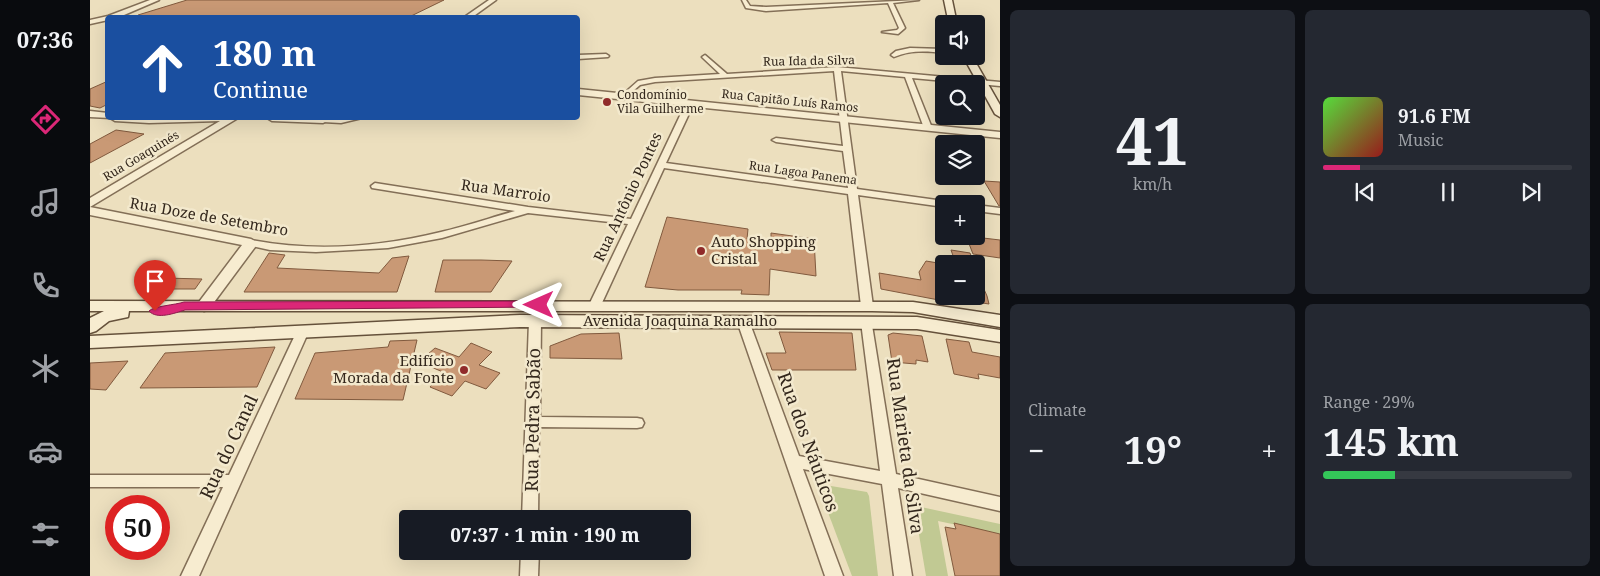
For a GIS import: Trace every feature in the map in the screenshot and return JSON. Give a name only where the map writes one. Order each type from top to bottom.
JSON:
[{"type":"main road","points":[[948,0],[951,15]]},
{"type":"main road","points":[[985,87],[1000,114]]},
{"type":"main road","name":"Avenida Joaquina Ramalho","points":[[90,306],[595,305],[867,314],[1000,336]]},
{"type":"main road","points":[[90,327],[96,321],[110,314],[169,311],[184,306]]},
{"type":"main road","name":"Avenida Joaquina Ramalho","points":[[90,342],[535,320],[743,321],[867,314],[913,307],[1000,321]]},
{"type":"main road","points":[[90,337],[117,336],[124,341]]},
{"type":"street","points":[[116,15],[156,0]]},
{"type":"street","points":[[470,15],[493,0]]},
{"type":"street","points":[[744,0],[748,7],[766,10],[917,0]]},
{"type":"street","points":[[885,32],[898,32],[902,28],[890,2]]},
{"type":"street","points":[[90,15],[105,18]]},
{"type":"street","points":[[90,22],[105,19]]},
{"type":"street","points":[[894,55],[897,52],[935,51]]},
{"type":"street","points":[[580,57],[606,56]]},
{"type":"street","points":[[705,57],[725,75]]},
{"type":"street","name":"Rua Ida da Silva","points":[[624,96],[633,86],[645,81],[725,75],[837,69],[935,78]]},
{"type":"street","name":"Rua Marieta da Silva","points":[[837,69],[867,314],[903,576]]},
{"type":"street","points":[[908,76],[928,128]]},
{"type":"street","name":"Rua Ida da Silva","points":[[985,82],[1000,84]]},
{"type":"street","name":"Rua Capitão Luís Ramos","points":[[580,92],[1000,135]]},
{"type":"street","name":"Rua Antônio Pontes","points":[[595,305],[690,103]]},
{"type":"street","points":[[90,114],[105,116]]},
{"type":"street","name":"Rua Goaquinés","points":[[90,203],[228,120]]},
{"type":"street","points":[[333,120],[347,120]]},
{"type":"street","points":[[776,140],[848,149]]},
{"type":"street","name":"Rua Lagoa Panema","points":[[660,166],[935,203]]},
{"type":"street","name":"Rua Marroio","points":[[376,186],[528,210],[633,222]]},
{"type":"street","points":[[985,209],[1000,211]]},
{"type":"street","name":"Rua Doze de Setembro","points":[[90,211],[251,243],[305,249],[399,243],[436,237],[528,210]]},
{"type":"street","points":[[204,306],[251,243]]},
{"type":"street","name":"Rua Pedra Sabão","points":[[530,510],[535,320]]},
{"type":"street","name":"Rua dos Náuticos","points":[[743,321],[834,576]]},
{"type":"street","name":"Rua do Canal","points":[[190,576],[302,333]]},
{"type":"street","points":[[532,422],[637,423]]},
{"type":"street","points":[[794,461],[889,479],[1000,504]]},
{"type":"street","points":[[90,481],[234,481]]},
{"type":"street","points":[[529,576],[530,560]]},
{"type":"green space","points":[[819,484],[867,492],[878,576],[852,576],[818,486]]},
{"type":"green space","points":[[921,507],[1000,524],[1000,534],[938,521],[948,576],[926,576],[915,511]]},
{"type":"building","points":[[187,0],[444,0],[413,15],[138,15]]},
{"type":"building","points":[[105,82],[105,106],[100,108],[90,106],[90,89]]},
{"type":"building","points":[[116,130],[144,134],[90,163],[90,144]]},
{"type":"building","points":[[985,181],[1000,182],[999,206],[985,183]]},
{"type":"building","name":"Auto Shopping Cristal","points":[[667,217],[748,229],[747,239],[771,242],[771,233],[814,239],[816,276],[770,269],[769,295],[741,294],[742,290],[678,290],[645,287]]},
{"type":"building","points":[[985,238],[1000,240],[1000,258],[973,254],[970,245],[985,245]]},
{"type":"building","points":[[951,250],[970,253],[971,255],[953,255]]},
{"type":"building","points":[[269,253],[285,255],[277,268],[379,273],[392,258],[409,256],[397,292],[244,292]]},
{"type":"building","points":[[443,260],[512,261],[491,292],[435,292]]},
{"type":"building","points":[[926,261],[935,262],[935,299],[881,289],[879,273],[921,280],[919,272]]},
{"type":"building","points":[[165,278],[202,279],[195,289],[157,289]]},
{"type":"building","points":[[985,291],[987,296],[989,304],[985,303]]},
{"type":"building","points":[[779,332],[852,333],[856,370],[772,370],[766,353],[786,353]]},
{"type":"building","points":[[619,333],[622,359],[550,358],[550,346],[581,334]]},
{"type":"building","points":[[893,333],[922,336],[928,362],[916,360],[916,364],[892,362],[888,335]]},
{"type":"building","points":[[946,339],[969,342],[972,352],[1000,357],[1000,378],[978,374],[979,379],[954,374]]},
{"type":"building","points":[[417,340],[403,400],[295,399],[315,353],[388,347],[390,341]]},
{"type":"building","name":"Edifício Morada da Fonte","points":[[471,343],[492,352],[479,365],[500,373],[486,389],[465,381],[452,396],[430,387],[443,372],[419,362],[435,348],[459,357]]},
{"type":"building","points":[[275,347],[257,387],[140,388],[165,353]]},
{"type":"building","points":[[128,361],[106,390],[90,389],[90,363]]},
{"type":"building","points":[[954,523],[1000,534],[1000,576],[955,576],[945,527],[956,529]]},
{"type":"place","name":"Condomínio Vila Guilherme","points":[[607,102]]},
{"type":"place","name":"Auto Shopping Cristal","points":[[701,251]]},
{"type":"place","name":"Edifício Morada da Fonte","points":[[464,370]]},
{"type":"route","points":[[155,311],[169,311],[184,306],[539,305]]}]
